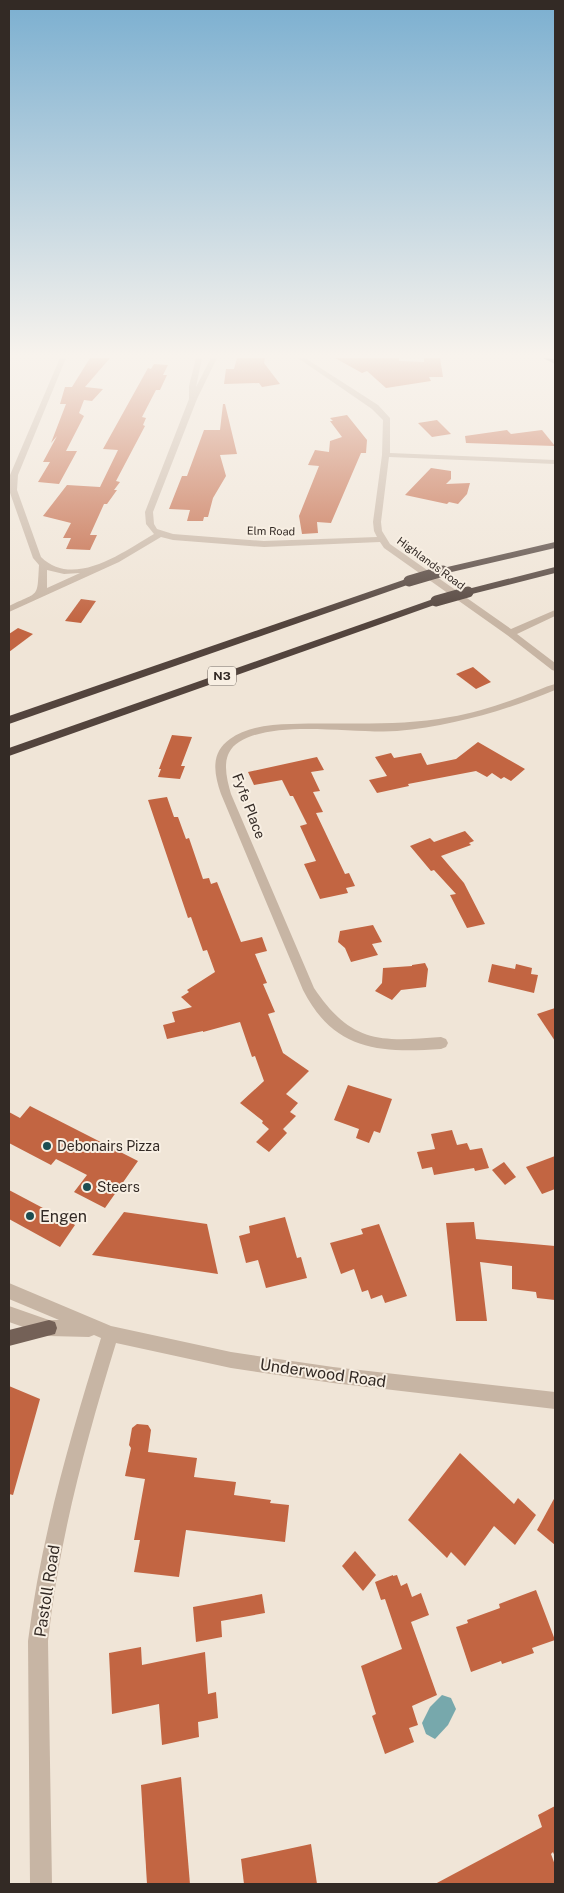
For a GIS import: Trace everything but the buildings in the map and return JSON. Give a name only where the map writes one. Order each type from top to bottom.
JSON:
[{"type":"highway","name":"N3","points":[[9,720],[409,581],[443,571],[555,545]]},
{"type":"highway","name":"N3","points":[[9,752],[436,601],[555,570]]},
{"type":"main road","points":[[9,1338],[49,1328]]},
{"type":"street","points":[[26,446],[14,475],[13,490],[38,558],[43,565],[50,569],[64,572],[95,570]]},
{"type":"street","points":[[9,609],[116,560],[159,534],[152,530],[149,522],[149,512],[174,446]]},
{"type":"street","name":"Highlands Road","points":[[387,446],[377,522],[382,539],[399,554],[510,633],[555,668]]},
{"type":"street","points":[[386,455],[555,462]]},
{"type":"street","name":"Elm Road","points":[[159,534],[264,544],[382,539]]},
{"type":"street","points":[[38,595],[43,588],[43,565]]},
{"type":"street","points":[[510,633],[555,613]]},
{"type":"street","name":"Fyfe Place","points":[[441,1043],[398,1047],[375,1043],[357,1038],[336,1026],[321,1011],[309,990],[226,794],[220,774],[220,760],[228,745],[259,730],[282,728],[391,728],[435,723],[491,711],[555,687]]},
{"type":"street","name":"Underwood Road","points":[[9,1291],[102,1332]]},
{"type":"street","name":"Underwood Road","points":[[9,1314],[49,1328],[102,1332],[231,1360],[333,1375],[555,1400]]},
{"type":"street","name":"Pastoll Road","points":[[41,1884],[38,1641],[41,1609],[47,1572],[102,1332]]},
{"type":"water","points":[[442,1695],[451,1698],[456,1709],[448,1725],[435,1739],[426,1734],[422,1723],[430,1707]]},
{"type":"place","name":"Debonairs Pizza","points":[[47,1146]]},
{"type":"place","name":"Steers","points":[[87,1187]]},
{"type":"place","name":"Engen","points":[[30,1216]]}]
